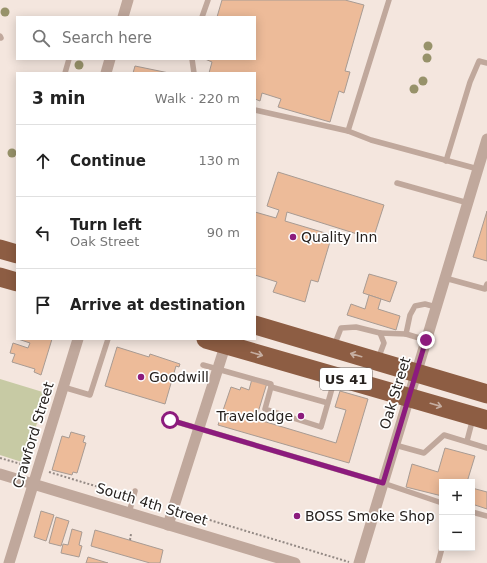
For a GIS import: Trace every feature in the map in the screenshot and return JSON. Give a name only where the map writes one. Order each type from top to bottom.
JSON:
[{"type":"highway","points":[[0,249],[16,254]]},
{"type":"highway","points":[[0,277],[16,282]]},
{"type":"highway","name":"US 41","points":[[256,325],[487,394]]},
{"type":"highway","name":"US 41","points":[[213,340],[226,342],[480,418]]},
{"type":"street","points":[[122,16],[128,0]]},
{"type":"street","points":[[106,72],[110,60]]},
{"type":"street","name":"Oak Street","points":[[359,563],[487,139]]},
{"type":"street","name":"Crawford Street","points":[[9,563],[78,340]]},
{"type":"street","points":[[168,525],[226,342]]},
{"type":"street","name":"South 4th Street","points":[[0,474],[295,563]]},
{"type":"lane","points":[[202,16],[208,0]]},
{"type":"lane","points":[[348,132],[389,0]]},
{"type":"lane","points":[[65,72],[69,60]]},
{"type":"lane","points":[[192,60],[194,72]]},
{"type":"lane","points":[[446,161],[470,82],[479,61],[487,63]]},
{"type":"lane","points":[[256,110],[348,132],[371,140],[478,169]]},
{"type":"lane","points":[[397,183],[468,203]]},
{"type":"lane","points":[[445,278],[485,289],[487,284]]},
{"type":"lane","points":[[406,334],[410,315],[415,306],[425,304],[436,307]]},
{"type":"lane","points":[[333,348],[341,328],[356,327],[380,333],[406,334],[426,340]]},
{"type":"lane","points":[[378,361],[384,343],[380,333]]},
{"type":"lane","points":[[63,387],[90,395],[108,340]]},
{"type":"lane","points":[[203,365],[271,384],[271,387],[328,403]]},
{"type":"lane","points":[[271,387],[264,410],[321,427],[336,376]]},
{"type":"lane","points":[[467,442],[480,418]]},
{"type":"lane","points":[[170,420],[383,483],[439,502]]},
{"type":"lane","points":[[395,445],[424,453],[444,435],[487,448]]},
{"type":"lane","points":[[129,513],[135,491]]},
{"type":"lane","points":[[475,513],[487,516]]},
{"type":"lane","points":[[438,563],[441,551]]},
{"type":"path","points":[[130,540],[131,534]]},
{"type":"green space","points":[[0,379],[46,393],[25,463],[0,455]]},
{"type":"building","points":[[222,0],[345,0],[364,5],[345,71],[350,72],[344,93],[339,91],[330,122],[278,107],[281,99],[262,93],[260,101],[256,99],[256,72],[209,72],[212,62],[207,60],[256,60],[256,16],[217,16]]},
{"type":"building","points":[[135,66],[164,72],[133,72]]},
{"type":"building","name":"Quality Inn","points":[[278,172],[384,205],[373,239],[287,212],[285,221],[332,235],[318,282],[311,280],[305,302],[273,292],[277,282],[256,275],[256,212],[276,218],[279,210],[267,206]]},
{"type":"building","points":[[487,211],[487,261],[473,257]]},
{"type":"building","points":[[369,274],[397,282],[390,302],[363,293]]},
{"type":"building","points":[[369,295],[381,299],[378,309],[400,316],[396,330],[347,315],[351,304],[365,309]]},
{"type":"building","points":[[21,340],[52,340],[41,375],[34,372],[35,369],[12,362],[15,354],[10,353],[13,343],[28,348],[30,343]]},
{"type":"building","name":"Goodwill","points":[[117,347],[149,357],[150,354],[180,364],[179,367],[176,366],[165,404],[105,386]]},
{"type":"building","points":[[252,379],[267,383],[256,419],[336,443],[346,410],[335,407],[340,391],[368,399],[349,463],[218,425],[231,387],[240,390],[241,387],[249,390]]},
{"type":"building","points":[[71,432],[85,436],[83,442],[86,443],[77,473],[73,472],[72,475],[52,470],[62,436],[69,438]]},
{"type":"building","points":[[445,448],[475,456],[468,479],[439,479],[439,495],[406,487],[412,464],[438,472]]},
{"type":"building","points":[[475,489],[487,492],[487,509],[475,505]]},
{"type":"building","points":[[41,511],[54,515],[46,541],[34,537]]},
{"type":"building","points":[[56,517],[69,521],[61,546],[49,543]]},
{"type":"building","points":[[72,529],[82,532],[79,545],[82,546],[79,557],[61,553],[63,544],[68,545]]},
{"type":"building","points":[[95,530],[163,550],[160,563],[150,563],[91,546]]},
{"type":"building","points":[[88,557],[108,563],[86,563]]},
{"type":"place","name":"Quality Inn","points":[[293,237]]},
{"type":"place","name":"Goodwill","points":[[141,377]]},
{"type":"place","name":"Travelodge","points":[[301,416]]},
{"type":"place","name":"BOSS Smoke Shop","points":[[297,516]]},
{"type":"route","points":[[170,420],[383,483],[426,340]]}]
